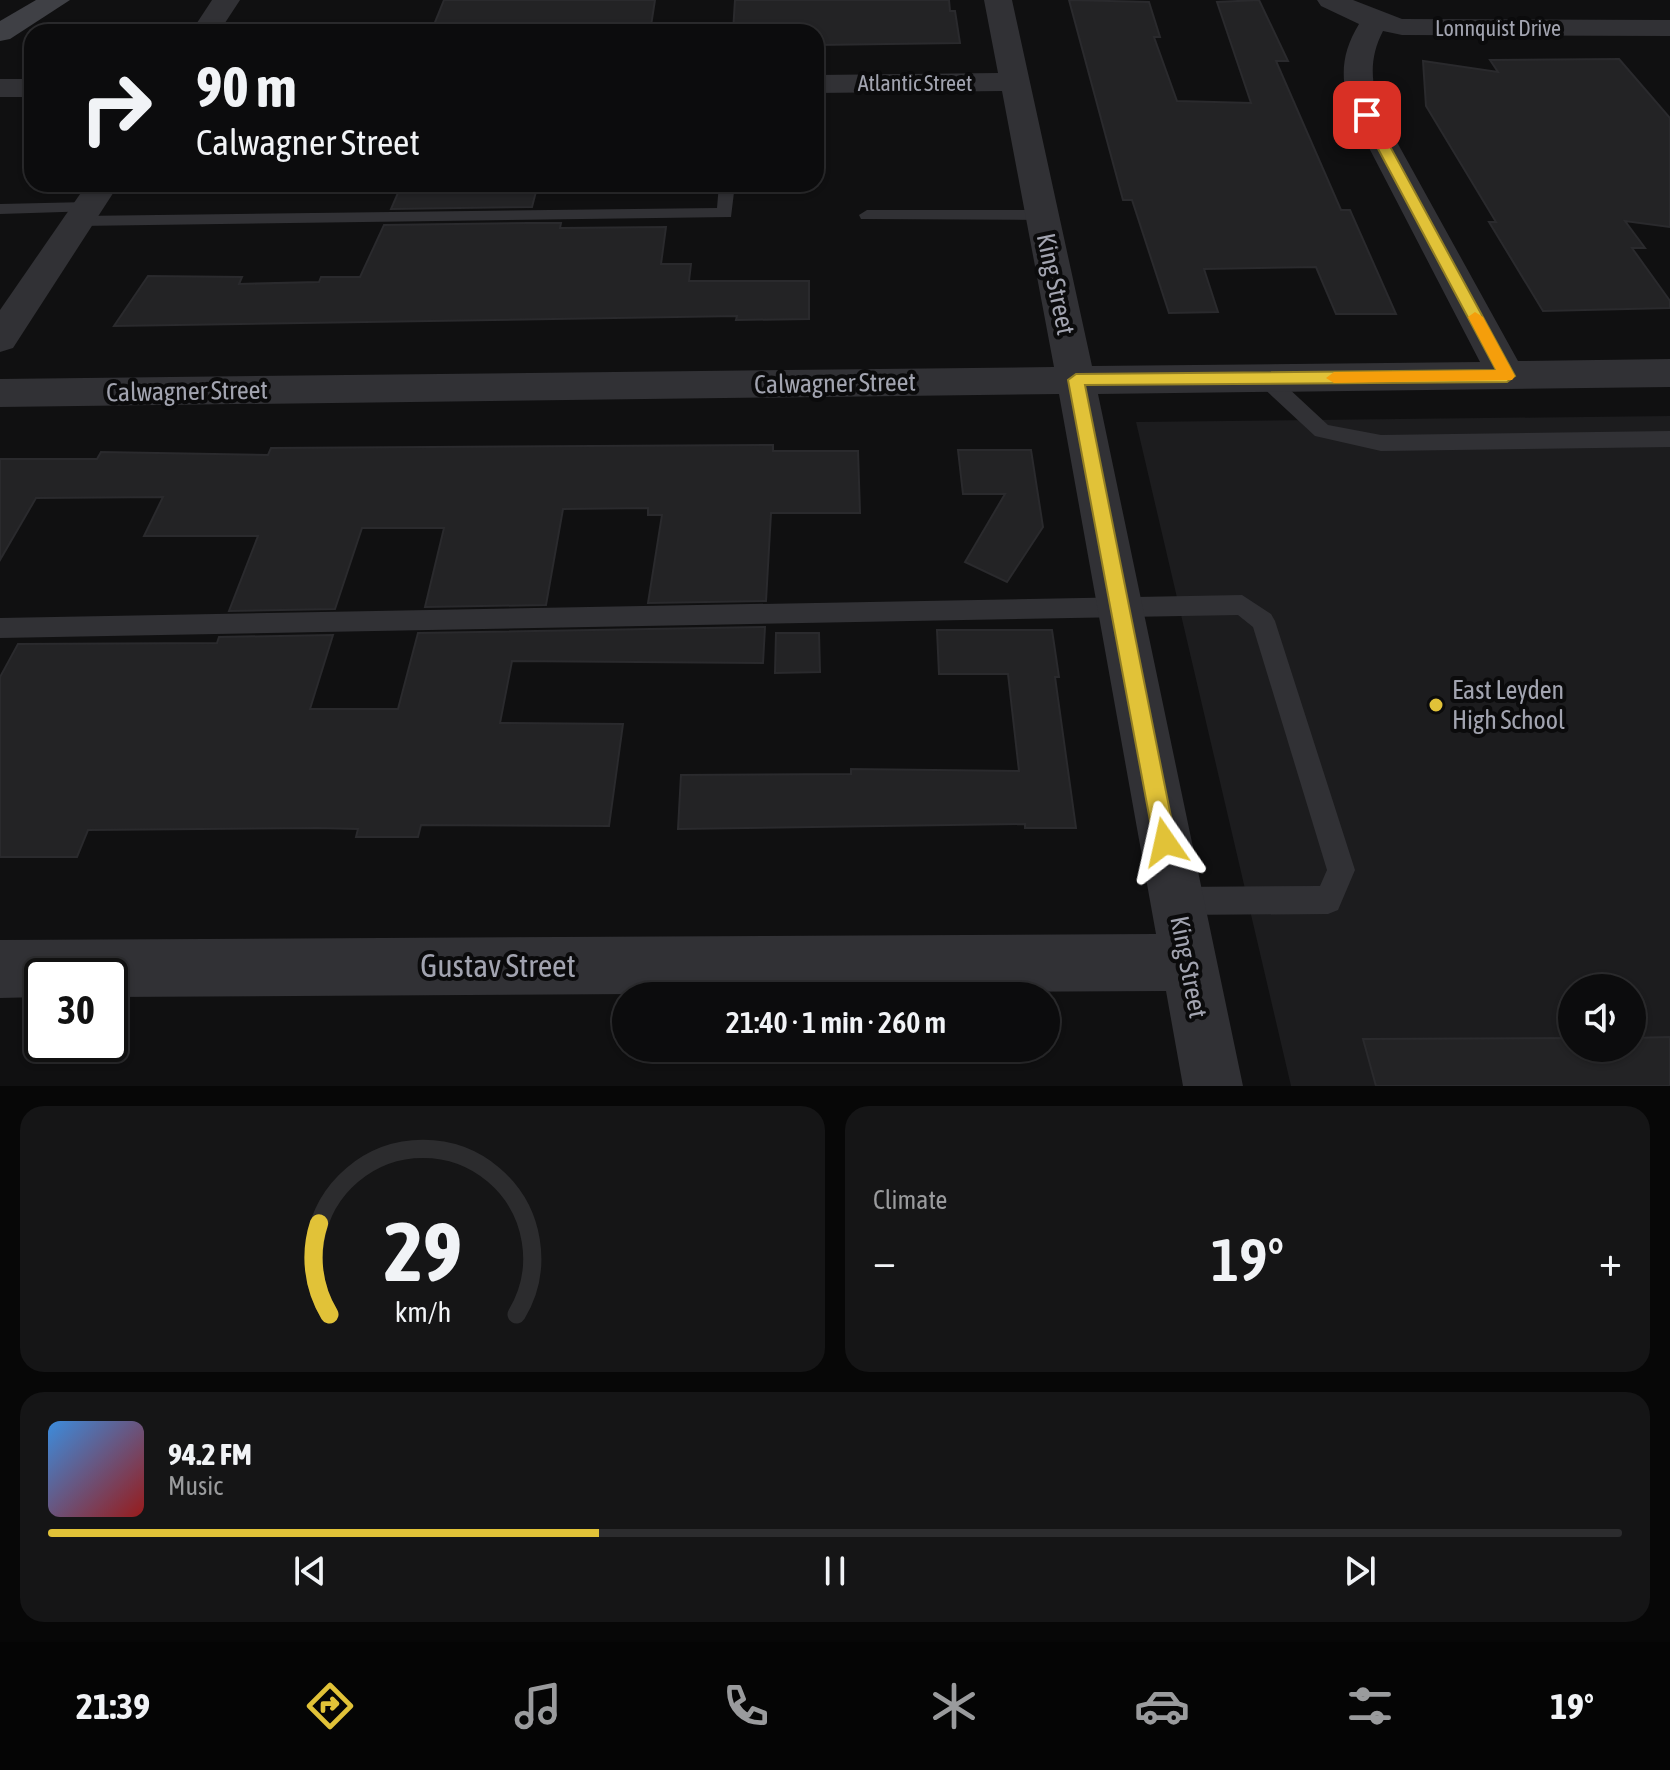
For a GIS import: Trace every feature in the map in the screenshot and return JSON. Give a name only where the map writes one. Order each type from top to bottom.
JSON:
[{"type":"street","points":[[0,33],[56,0]]},
{"type":"street","points":[[210,24],[226,0]]},
{"type":"street","name":"King Street","points":[[998,0],[1122,607],[1213,1086]]},
{"type":"street","name":"Lonnquist Drive","points":[[1331,0],[1375,21],[1434,29],[1670,28]]},
{"type":"street","points":[[1375,21],[1362,40],[1355,63],[1355,87],[1367,115],[1507,376]]},
{"type":"street","name":"Atlantic Street","points":[[824,84],[1014,82]]},
{"type":"street","points":[[0,88],[24,88]]},
{"type":"street","points":[[0,339],[90,204]]},
{"type":"street","name":"Calwagner Street","points":[[0,393],[1670,373]]},
{"type":"street","name":"Gustav Street","points":[[0,969],[1188,962]]},
{"type":"lane","points":[[0,209],[90,204],[725,213],[726,192]]},
{"type":"lane","points":[[867,215],[1041,215]]},
{"type":"lane","points":[[1265,378],[1322,431],[1381,443],[1670,439]]},
{"type":"lane","points":[[0,628],[1242,605],[1263,621],[1341,870],[1328,900],[1176,901]]},
{"type":"shaded area","name":"East Leyden High School","points":[[1670,416],[1670,1086],[1291,1086],[1136,422]]},
{"type":"building","points":[[444,0],[655,0],[651,24],[434,24]]},
{"type":"building","points":[[735,0],[949,0],[950,11],[955,11],[960,43],[824,45],[824,24],[734,24]]},
{"type":"building","points":[[1069,0],[1149,2],[1160,37],[1154,37],[1177,101],[1251,103],[1217,2],[1259,0],[1288,61],[1276,61],[1341,210],[1350,210],[1396,314],[1336,314],[1316,267],[1204,269],[1218,312],[1169,313],[1132,200],[1123,200]]},
{"type":"building","points":[[1619,59],[1670,118],[1670,227],[1625,221],[1645,248],[1632,248],[1670,301],[1670,308],[1543,311],[1489,222],[1496,222],[1426,106],[1423,61],[1498,72],[1490,60]]},
{"type":"building","points":[[398,192],[536,192],[532,207],[391,209]]},
{"type":"building","points":[[561,223],[560,228],[666,227],[661,264],[691,264],[689,281],[809,281],[809,319],[736,320],[737,316],[114,326],[148,276],[242,277],[239,284],[319,282],[321,277],[360,277],[384,225]]},
{"type":"building","points":[[773,445],[773,451],[858,451],[860,513],[771,513],[766,601],[648,603],[662,515],[648,515],[648,508],[563,509],[546,605],[425,607],[444,528],[362,528],[335,609],[229,611],[258,536],[144,536],[163,497],[36,498],[0,560],[0,459],[97,459],[101,452],[268,455],[271,448]]},
{"type":"building","points":[[958,450],[1031,450],[1043,527],[1007,582],[965,562],[1005,494],[963,494]]},
{"type":"building","points":[[765,627],[763,663],[512,661],[500,723],[623,724],[609,826],[421,825],[418,837],[356,837],[358,829],[318,828],[88,830],[77,857],[0,857],[0,677],[18,644],[217,643],[219,637],[333,635],[310,709],[398,709],[418,633]]},
{"type":"building","points":[[937,630],[1052,630],[1059,677],[1055,677],[1076,828],[1025,828],[1025,824],[678,829],[681,775],[851,774],[851,769],[1019,771],[1008,674],[939,674]]},
{"type":"building","points":[[776,633],[819,633],[820,672],[775,673]]},
{"type":"building","points":[[1670,1037],[1670,1086],[1376,1086],[1363,1039],[1558,1038],[1558,1062],[1646,1062],[1646,1038]]},
{"type":"slow traffic","points":[[1334,378],[1507,376],[1475,317]]},
{"type":"place","name":"East Leyden High School","points":[[1436,705]]},
{"type":"route","points":[[1165,842],[1076,380],[1507,376],[1367,115]]}]
